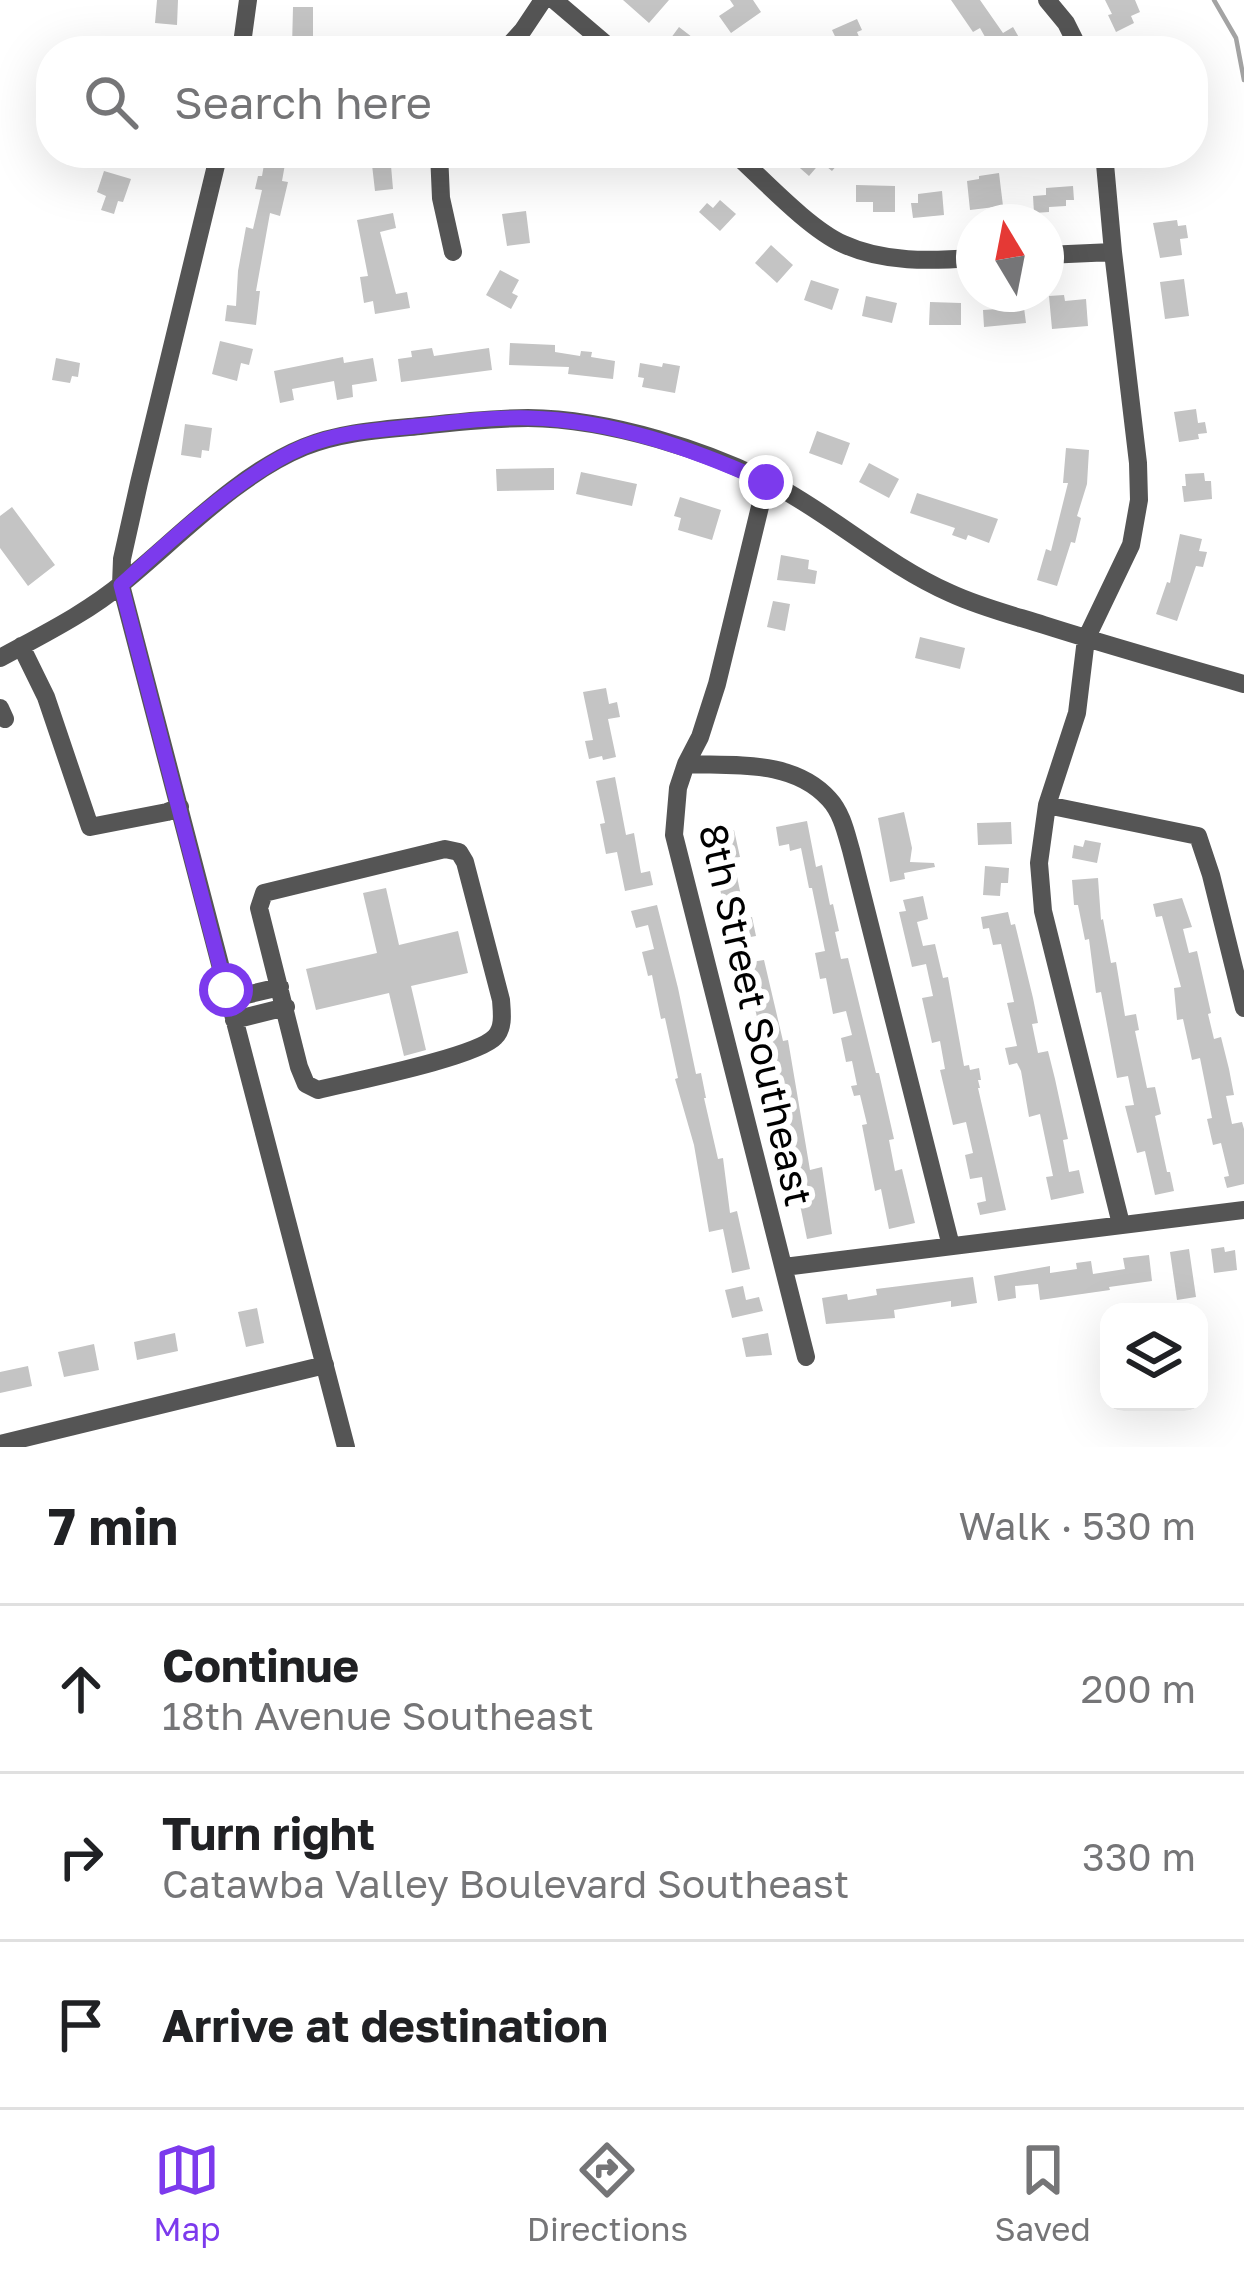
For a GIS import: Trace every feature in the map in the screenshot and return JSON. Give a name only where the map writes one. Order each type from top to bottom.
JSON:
[{"type":"street","points":[[243,36],[248,0]]},
{"type":"street","points":[[518,36],[542,0]]},
{"type":"street","points":[[554,0],[596,36]]},
{"type":"street","points":[[1047,0],[1072,36]]},
{"type":"street","points":[[215,168],[139,483],[121,585],[346,1447]]},
{"type":"street","points":[[440,168],[453,252]]},
{"type":"street","points":[[751,168],[840,243],[896,259],[956,258]]},
{"type":"street","points":[[1105,168],[1139,500],[1131,545],[1086,638],[1077,713],[1047,805],[1040,863],[1043,911],[1121,1224]]},
{"type":"street","points":[[1064,254],[1113,252]]},
{"type":"street","points":[[0,658],[93,605],[234,490],[281,458],[329,437],[461,422],[550,419],[656,440],[766,482],[953,595],[1244,684]]},
{"type":"street","name":"8th Street Southeast","points":[[766,482],[717,683],[686,764],[674,813],[674,835],[806,1357]]},
{"type":"street","points":[[21,646],[46,697],[90,827],[181,807]]},
{"type":"street","points":[[686,764],[782,770],[816,788],[837,810],[951,1246]]},
{"type":"street","points":[[1047,805],[1198,836],[1244,1008]]},
{"type":"street","points":[[445,849],[459,852],[466,862],[501,1000],[503,1018],[497,1036],[476,1049],[318,1090],[306,1084],[299,1067],[286,1007],[259,908],[263,893],[445,849]]},
{"type":"street","points":[[229,999],[280,987]]},
{"type":"street","points":[[234,1020],[286,1007]]},
{"type":"street","points":[[784,1267],[1244,1210]]},
{"type":"street","points":[[0,1444],[325,1365]]},
{"type":"building","points":[[157,0],[178,0],[177,25],[155,23]]},
{"type":"building","points":[[623,0],[669,0],[649,23]]},
{"type":"building","points":[[730,0],[753,0],[761,12],[731,33],[719,16],[734,6]]},
{"type":"building","points":[[951,0],[980,0],[1003,33],[1013,27],[1018,36],[985,36],[980,28],[973,32]]},
{"type":"building","points":[[1105,0],[1135,0],[1140,12],[1131,16],[1134,23],[1116,32]]},
{"type":"building","points":[[293,7],[313,7],[313,36],[292,36]]},
{"type":"building","points":[[857,19],[862,30],[859,36],[835,36],[832,30]]},
{"type":"building","points":[[263,168],[284,168],[282,181],[288,182],[280,216],[270,213],[256,291],[260,291],[256,325],[225,321],[227,305],[236,306],[246,227],[253,229],[262,190],[255,189]]},
{"type":"building","points":[[372,168],[391,168],[393,189],[375,191]]},
{"type":"building","points":[[104,171],[131,179],[114,214],[101,210],[106,196],[97,192]]},
{"type":"building","points":[[999,173],[1003,204],[969,204],[967,181]]},
{"type":"building","points":[[856,185],[895,186],[895,212],[873,212],[873,202],[856,202]]},
{"type":"building","points":[[1073,186],[1074,200],[1066,200],[1066,206],[1033,204],[1033,196],[1046,195],[1046,188]]},
{"type":"building","points":[[942,191],[944,215],[913,218],[911,203],[918,203],[918,194]]},
{"type":"building","points":[[720,200],[736,214],[720,231],[699,212],[707,203],[713,208]]},
{"type":"building","points":[[526,211],[530,243],[507,246],[502,214]]},
{"type":"building","points":[[393,213],[396,228],[380,232],[396,294],[407,292],[410,308],[375,314],[373,301],[364,303],[360,277],[368,276],[357,220]]},
{"type":"building","points":[[1177,220],[1178,226],[1186,225],[1188,238],[1180,239],[1182,255],[1160,258],[1153,223]]},
{"type":"building","points":[[771,245],[793,265],[777,283],[755,263]]},
{"type":"building","points":[[500,270],[519,280],[511,309],[486,295]]},
{"type":"building","points":[[1184,279],[1189,316],[1165,319],[1160,282]]},
{"type":"building","points":[[811,280],[839,289],[832,310],[804,300]]},
{"type":"building","points":[[1064,295],[1065,301],[1086,299],[1088,326],[1052,329],[1050,312],[1064,312]]},
{"type":"building","points":[[866,296],[897,303],[892,323],[862,316]]},
{"type":"building","points":[[930,302],[956,303],[961,325],[929,325]]},
{"type":"building","points":[[983,312],[1025,312],[1026,323],[984,327]]},
{"type":"building","points":[[220,341],[253,349],[249,365],[241,363],[237,381],[212,374]]},
{"type":"building","points":[[510,343],[555,345],[555,352],[580,356],[581,351],[592,352],[591,357],[615,361],[613,379],[568,374],[569,367],[509,365]]},
{"type":"building","points":[[432,348],[434,356],[489,348],[492,370],[401,382],[398,359],[412,357],[411,351]]},
{"type":"building","points":[[343,357],[344,363],[373,358],[377,381],[352,385],[353,397],[337,400],[334,381],[292,389],[294,400],[280,403],[274,371]]},
{"type":"building","points":[[56,358],[80,363],[78,377],[72,376],[70,383],[52,380]]},
{"type":"building","points":[[640,363],[680,366],[675,393],[642,387]]},
{"type":"building","points":[[1196,409],[1198,423],[1205,422],[1207,433],[1179,442],[1174,412]]},
{"type":"building","points":[[185,424],[212,428],[209,451],[202,450],[201,458],[181,455]]},
{"type":"building","points":[[817,431],[850,443],[842,465],[809,453]]},
{"type":"building","points":[[1066,448],[1089,450],[1087,484],[1075,543],[1071,542],[1057,586],[1037,580],[1046,549],[1051,551],[1068,483],[1063,483]]},
{"type":"building","points":[[869,463],[899,479],[889,498],[859,482]]},
{"type":"building","points":[[554,468],[554,490],[497,491],[496,469]]},
{"type":"building","points":[[581,472],[637,484],[632,506],[576,494]]},
{"type":"building","points":[[1204,473],[1205,481],[1211,481],[1212,499],[1184,502],[1185,474]]},
{"type":"building","points":[[917,493],[998,519],[989,543],[952,535],[955,528],[910,513]]},
{"type":"building","points":[[680,497],[721,510],[712,540],[678,530],[681,518],[674,516]]},
{"type":"building","points":[[12,507],[55,565],[28,586],[0,548],[0,516]]},
{"type":"building","points":[[1180,534],[1202,539],[1199,551],[1207,552],[1203,567],[1196,566],[1177,621],[1156,614],[1170,583]]},
{"type":"building","points":[[781,555],[809,560],[808,569],[817,571],[815,584],[777,580]]},
{"type":"building","points":[[773,601],[790,604],[785,631],[767,627]]},
{"type":"building","points":[[920,637],[965,648],[960,669],[915,658]]},
{"type":"building","points":[[606,688],[609,704],[617,702],[620,717],[608,719],[616,757],[589,759],[585,741],[593,740],[583,692]]},
{"type":"building","points":[[615,777],[626,835],[634,833],[641,873],[650,871],[653,885],[625,891],[617,852],[606,854],[596,781]]},
{"type":"building","points":[[904,812],[912,848],[910,862],[934,863],[935,867],[904,873],[905,879],[890,882],[878,818]]},
{"type":"building","points":[[807,821],[816,867],[822,865],[833,904],[841,959],[848,958],[879,1073],[894,1139],[889,1140],[895,1171],[902,1169],[915,1223],[889,1229],[881,1189],[875,1191],[862,1125],[867,1124],[860,1095],[854,1096],[851,1086],[857,1085],[852,1061],[846,1062],[841,1038],[852,1035],[846,1011],[833,1014],[826,978],[820,979],[815,953],[825,951],[801,848],[790,851],[789,844],[779,846],[776,827]]},
{"type":"building","points":[[1011,822],[1012,844],[978,845],[977,823]]},
{"type":"building","points":[[734,830],[740,857],[733,858],[746,919],[752,917],[756,936],[745,938],[751,962],[764,960],[783,1041],[788,1040],[810,1170],[822,1167],[832,1234],[807,1239],[780,1114],[776,1115],[762,1064],[769,1062],[762,1031],[753,1033],[750,1019],[757,1017],[750,988],[743,990],[715,862],[710,862],[707,850],[713,849],[710,836]]},
{"type":"building","points":[[1085,840],[1101,843],[1097,863],[1072,858],[1074,845],[1083,847]]},
{"type":"building","points":[[985,866],[1009,868],[1008,883],[1001,883],[1000,896],[983,895]]},
{"type":"building","points":[[1098,878],[1111,963],[1116,962],[1125,1016],[1136,1014],[1147,1088],[1155,1087],[1161,1114],[1155,1116],[1174,1191],[1155,1195],[1145,1151],[1137,1153],[1125,1106],[1134,1105],[1128,1076],[1117,1078],[1101,992],[1096,993],[1089,939],[1085,940],[1078,905],[1074,905],[1072,880]]},
{"type":"building","points":[[386,888],[399,945],[458,931],[468,973],[411,986],[426,1050],[404,1056],[389,993],[316,1010],[306,969],[377,953],[363,893]]},
{"type":"building","points":[[923,896],[928,919],[917,922],[923,946],[935,944],[943,978],[948,977],[964,1066],[979,1068],[978,1088],[1006,1210],[980,1215],[977,1203],[986,1201],[982,1177],[970,1179],[965,1155],[973,1153],[966,1122],[953,1125],[940,1070],[945,1069],[940,1041],[932,1043],[922,998],[933,996],[926,964],[912,967],[899,912],[906,911],[903,900]]},
{"type":"building","points":[[1182,898],[1192,927],[1183,929],[1189,953],[1197,951],[1214,1039],[1221,1037],[1229,1069],[1234,1095],[1226,1096],[1232,1124],[1242,1122],[1244,1129],[1244,1184],[1227,1188],[1221,1143],[1213,1145],[1207,1119],[1212,1118],[1200,1058],[1192,1060],[1183,1019],[1177,1020],[1174,988],[1181,987],[1162,916],[1156,917],[1153,904]]},
{"type":"building","points":[[657,905],[718,1159],[723,1158],[730,1213],[737,1211],[750,1269],[732,1273],[723,1229],[709,1232],[665,1018],[661,1019],[642,952],[654,949],[648,925],[636,928],[631,911]]},
{"type":"building","points":[[1008,912],[1033,998],[1038,1053],[1048,1051],[1055,1079],[1068,1139],[1063,1140],[1069,1172],[1079,1170],[1084,1193],[1051,1200],[1046,1177],[1053,1176],[1040,1114],[1029,1117],[1021,1071],[1017,1063],[1009,1065],[1005,1048],[1017,1046],[1007,1003],[1014,1002],[1001,944],[993,945],[981,917]]},
{"type":"building","points":[[1224,1247],[1225,1252],[1235,1250],[1237,1270],[1214,1273],[1211,1249]]},
{"type":"building","points":[[1189,1249],[1196,1297],[1177,1300],[1170,1252]]},
{"type":"building","points":[[1149,1255],[1152,1281],[1040,1300],[1038,1284],[1015,1286],[1016,1298],[998,1301],[994,1276],[1050,1266],[1050,1273],[1077,1269],[1076,1263],[1091,1261],[1093,1274],[1125,1269],[1123,1258]]},
{"type":"building","points":[[973,1277],[977,1303],[951,1307],[951,1301],[894,1310],[895,1318],[826,1324],[822,1298],[847,1294],[848,1300],[877,1295],[876,1289]]},
{"type":"building","points":[[743,1286],[746,1300],[759,1297],[763,1311],[732,1318],[725,1290]]},
{"type":"building","points":[[257,1308],[264,1343],[246,1347],[238,1312]]},
{"type":"building","points":[[175,1333],[178,1351],[137,1360],[134,1342]]},
{"type":"building","points":[[768,1333],[772,1355],[746,1357],[742,1338]]},
{"type":"building","points":[[94,1344],[99,1370],[64,1377],[58,1352]]},
{"type":"building","points":[[28,1366],[32,1386],[0,1393],[0,1372]]},
{"type":"waterway","points":[[1214,0],[1236,38],[1244,80]]},
{"type":"route","points":[[226,990],[121,585],[234,490],[281,458],[329,437],[363,431],[524,418],[583,423],[656,440],[766,482]]}]
